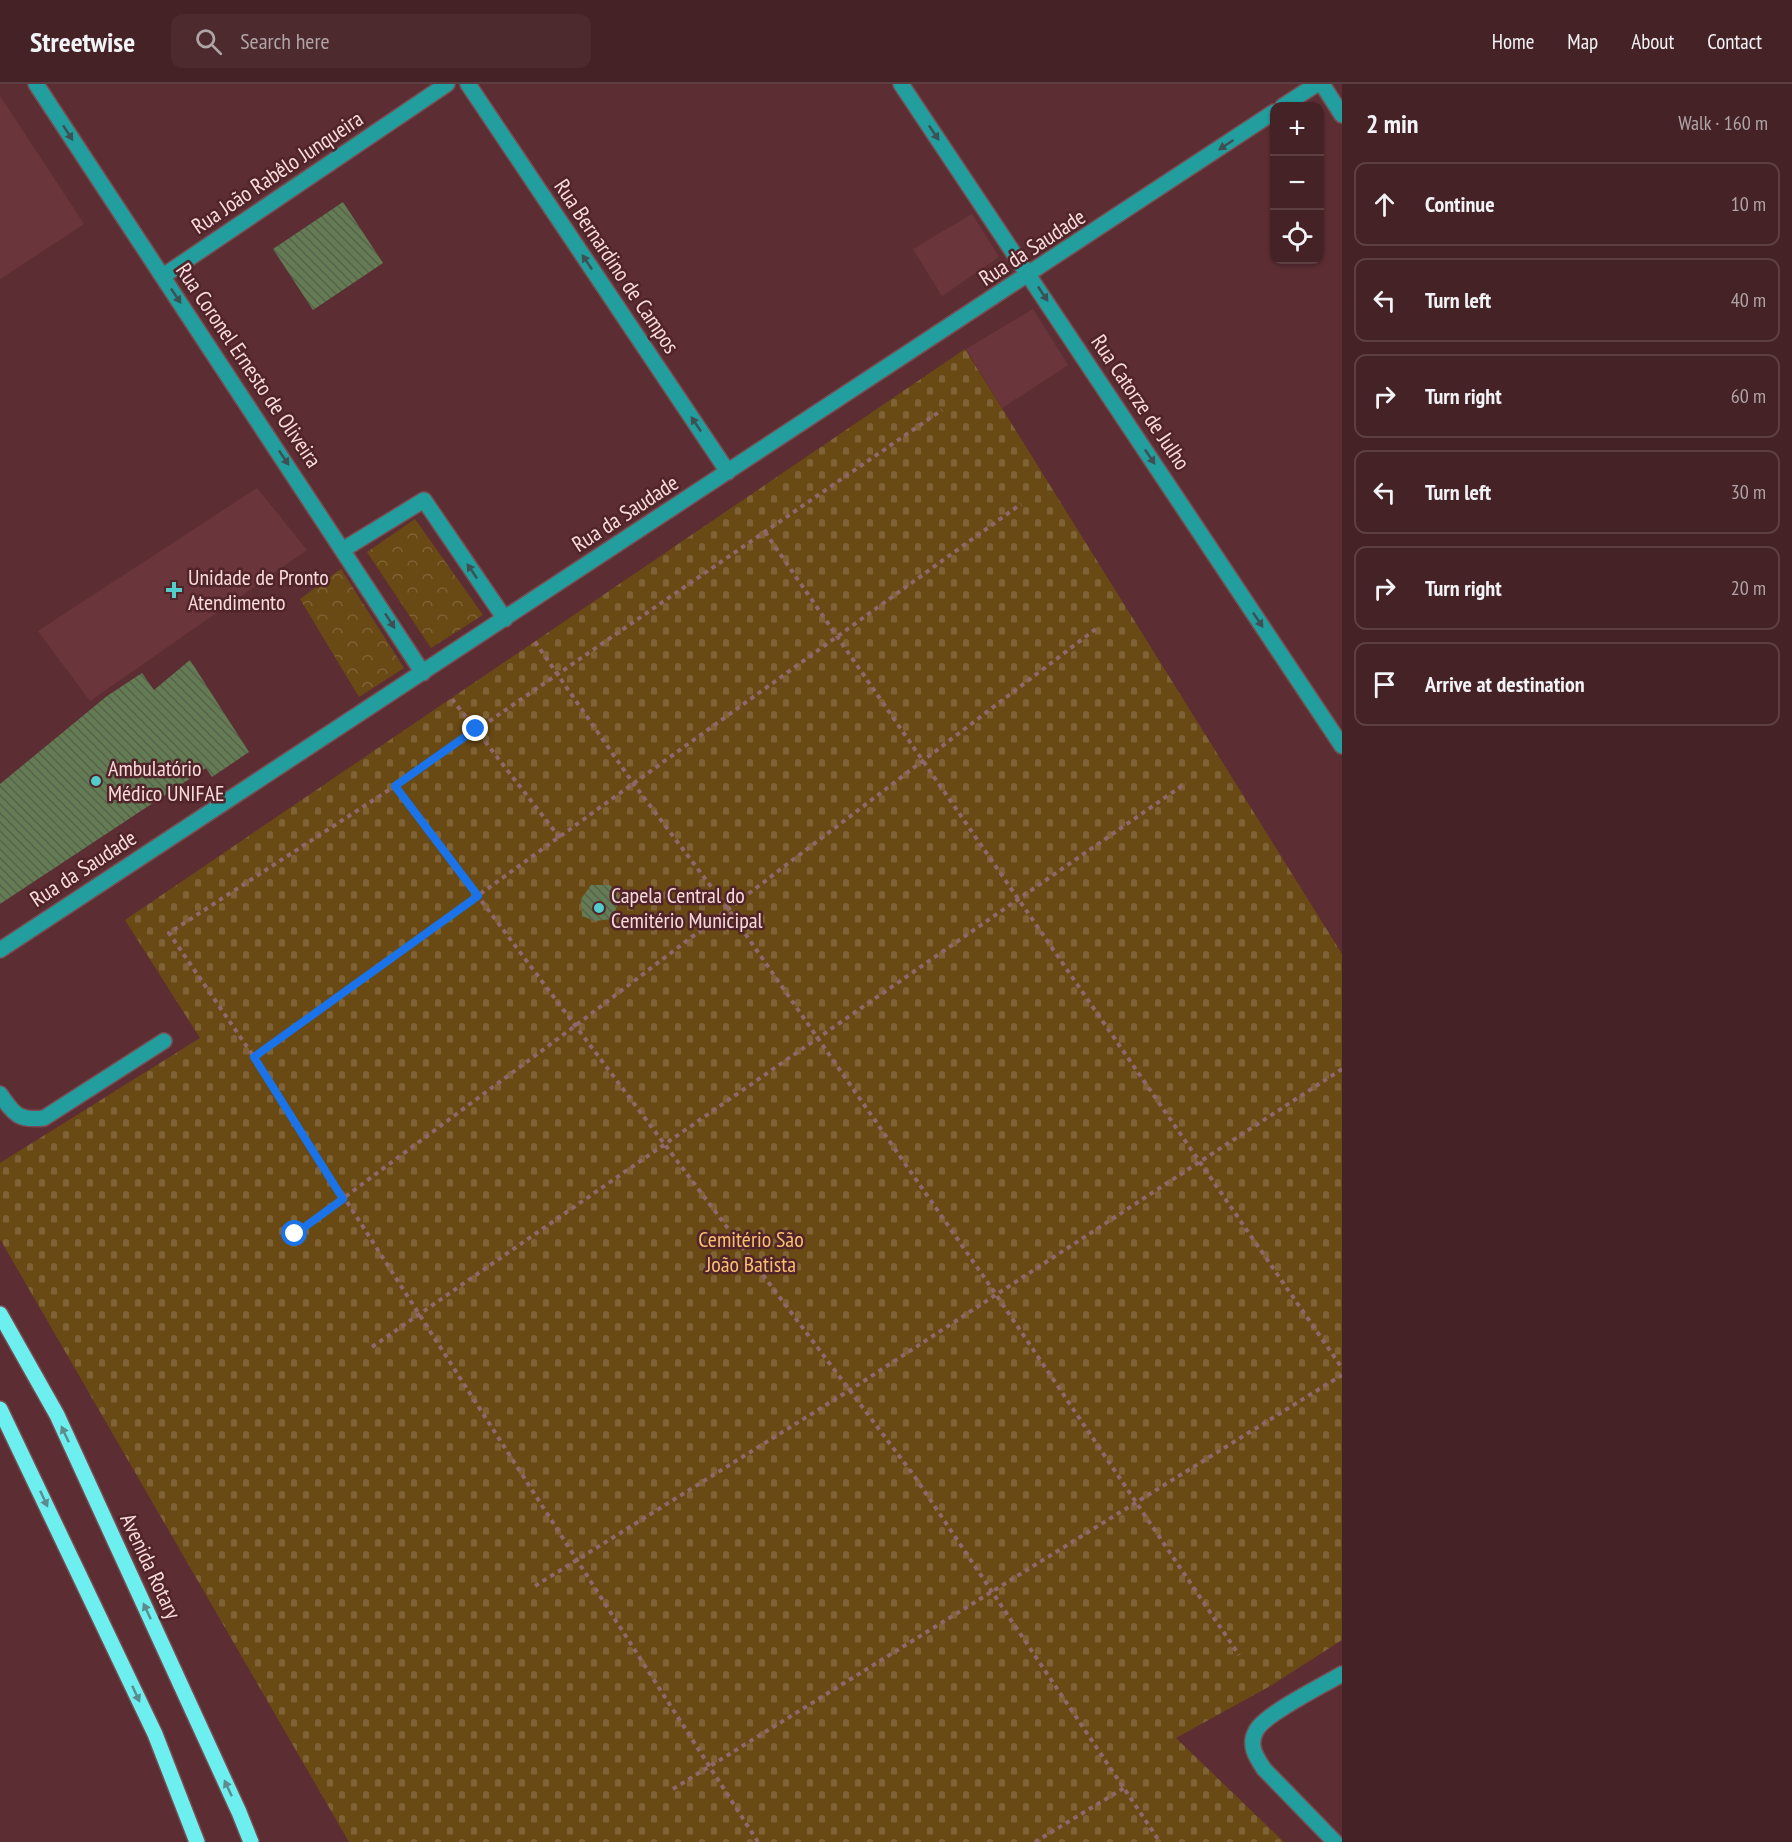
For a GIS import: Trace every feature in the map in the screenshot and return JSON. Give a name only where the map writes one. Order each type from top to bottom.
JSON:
[{"type":"main road","name":"Avenida Rotary","points":[[0,1314],[57,1415],[251,1842]]},
{"type":"main road","points":[[0,1409],[155,1734],[197,1842]]},
{"type":"street","name":"Rua Coronel Ernesto de Oliveira","points":[[36,84],[344,549],[423,673]]},
{"type":"street","name":"Rua João Rabêlo Junqueira","points":[[163,276],[447,84]]},
{"type":"street","name":"Rua Bernardino de Campos","points":[[468,84],[728,472]]},
{"type":"street","name":"Rua Catorze de Julho","points":[[901,84],[1342,746]]},
{"type":"street","points":[[1289,102],[1317,84]]},
{"type":"street","points":[[1322,84],[1342,115]]},
{"type":"street","name":"Rua da Saudade","points":[[0,950],[357,713],[423,673],[1270,115]]},
{"type":"street","points":[[344,549],[424,500],[505,619]]},
{"type":"street","points":[[0,1094],[12,1111],[26,1120],[44,1118],[164,1041]]},
{"type":"street","points":[[1335,1842],[1264,1769],[1254,1756],[1252,1743],[1256,1730],[1266,1718],[1342,1674]]},
{"type":"path","points":[[758,1842],[575,1561],[254,1057],[169,933],[395,786],[942,410]]},
{"type":"path","points":[[254,1057],[1021,504]]},
{"type":"path","points":[[765,532],[1342,1368]]},
{"type":"path","points":[[295,1234],[575,1026],[1097,628]]},
{"type":"path","points":[[535,642],[633,783],[728,909],[995,1293],[1239,1655]]},
{"type":"path","points":[[452,699],[560,838]]},
{"type":"path","points":[[372,1347],[1186,783]]},
{"type":"path","points":[[395,786],[915,1477],[1160,1842]]},
{"type":"path","points":[[535,1586],[850,1390],[995,1293],[1342,1069]]},
{"type":"path","points":[[673,1789],[1342,1375]]},
{"type":"path","points":[[1035,1842],[1124,1788]]},
{"type":"shaded area","points":[[0,96],[84,224],[0,279]]},
{"type":"shaded area","points":[[972,214],[999,257],[942,296],[913,249]]},
{"type":"shaded area","points":[[1033,309],[1068,365],[1002,408],[966,349]]},
{"type":"shaded area","name":"Unidade de Pronto Atendimento","points":[[257,488],[307,550],[90,701],[38,631]]},
{"type":"green space","name":"Cemitério São João Batista","points":[[965,349],[1342,954],[1342,1640],[1272,1685],[1176,1738],[1284,1842],[349,1842],[0,1239],[0,1163],[200,1038],[125,920]]},
{"type":"green space","points":[[415,519],[483,615],[431,648],[367,552]]},
{"type":"green space","points":[[341,569],[404,668],[359,697],[300,599]]},
{"type":"building","points":[[343,202],[383,263],[313,310],[273,249]]},
{"type":"building","name":"Ambulatório Médico UNIFAE","points":[[190,660],[249,752],[212,777],[206,768],[0,904],[0,784],[107,696],[142,673],[154,690]]},
{"type":"building","name":"Capela Central do Cemitério Municipal","points":[[591,885],[610,885],[620,899],[612,919],[595,921],[582,916],[581,899]]},
{"type":"place","name":"Unidade de Pronto Atendimento","points":[[174,590]]},
{"type":"place","name":"Ambulatório Médico UNIFAE","points":[[96,781]]},
{"type":"place","name":"Capela Central do Cemitério Municipal","points":[[599,908]]},
{"type":"route","points":[[295,1234],[343,1199],[254,1057],[478,896],[395,786],[476,729]]}]
